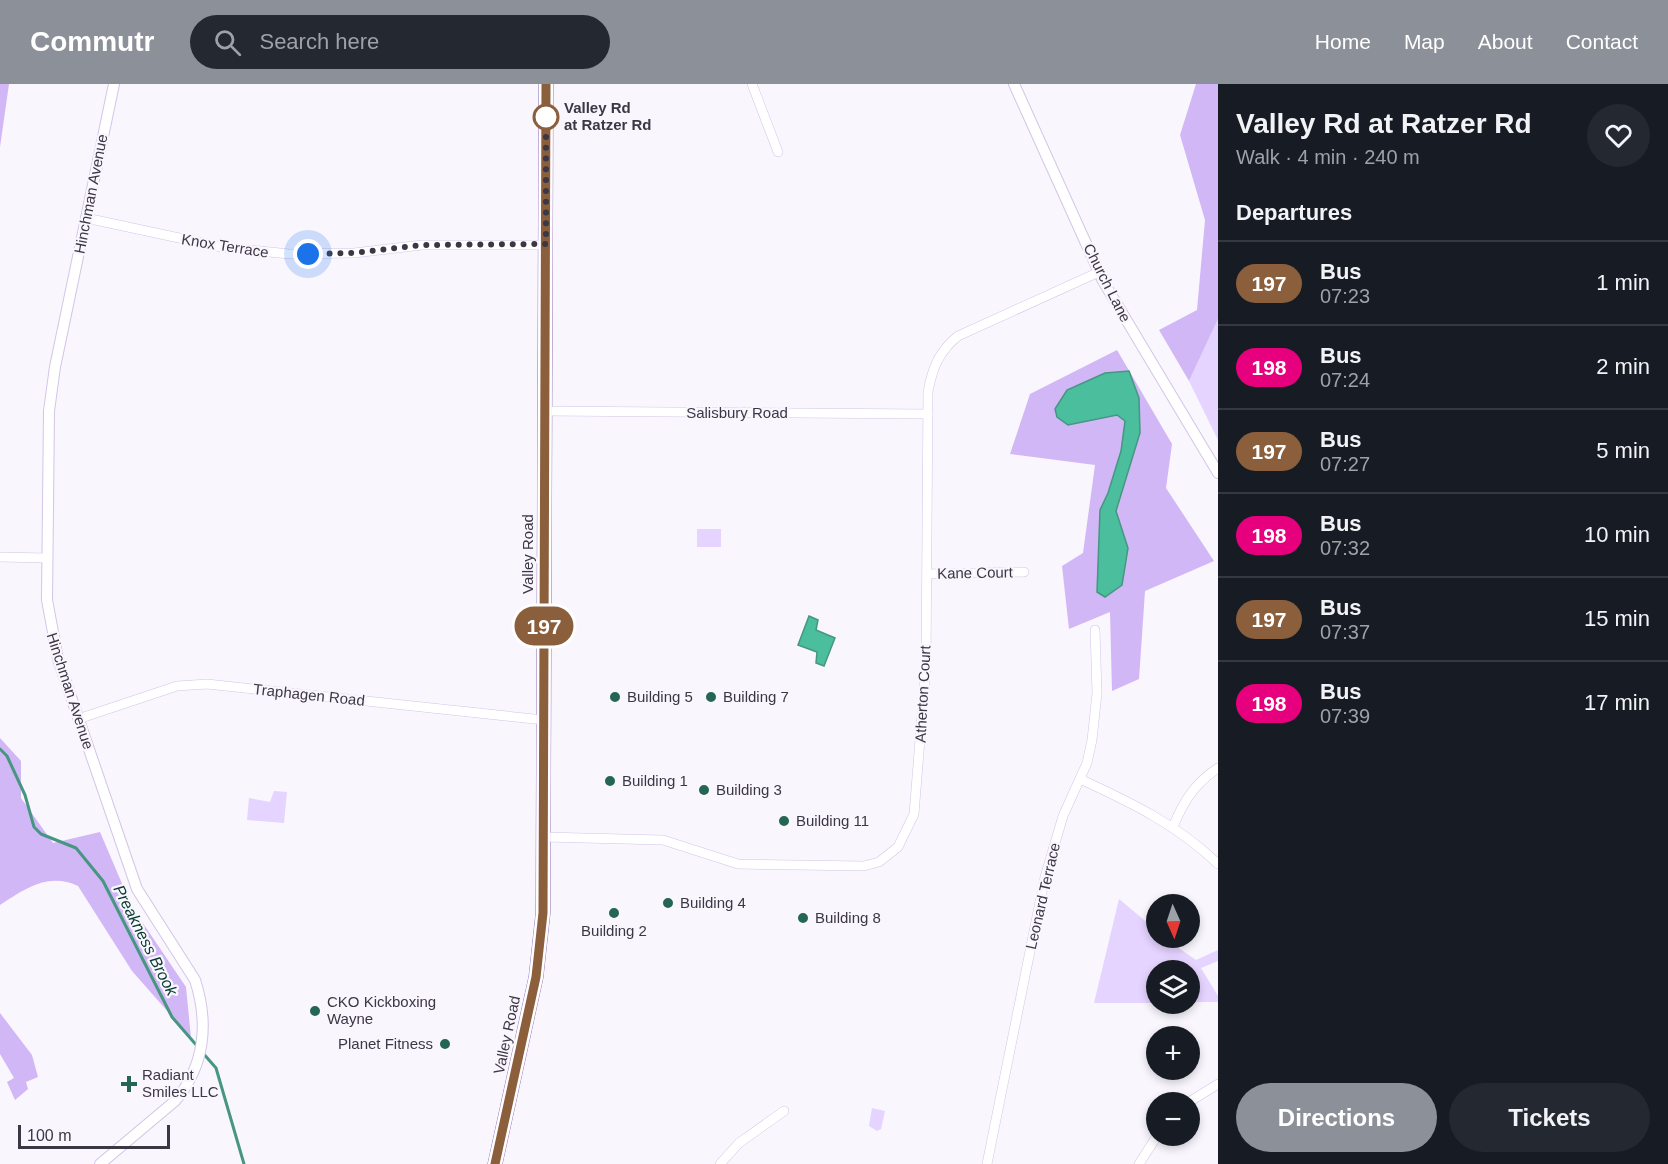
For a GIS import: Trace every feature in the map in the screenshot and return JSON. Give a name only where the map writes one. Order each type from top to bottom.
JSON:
[{"type":"main road","name":"Valley Road","points":[[495,1164],[542,939],[546,84]]},
{"type":"street","name":"Hinchman Avenue","points":[[100,1164],[175,1101],[192,1077],[200,1052],[203,1012],[195,980],[137,890],[52,640],[47,600],[50,402],[114,84]]},
{"type":"street","points":[[752,84],[778,152]]},
{"type":"street","name":"Church Lane","points":[[1014,84],[1099,272],[1218,473]]},
{"type":"street","name":"Knox Terrace","points":[[86,218],[221,247],[289,255],[354,253],[422,245],[546,244]]},
{"type":"street","name":"Atherton Court","points":[[544,837],[663,840],[722,861],[754,865],[864,866],[889,856],[904,840],[914,814],[926,674],[930,378],[935,365],[949,344],[969,331],[1099,272]]},
{"type":"street","name":"Salisbury Road","points":[[546,411],[928,414]]},
{"type":"street","points":[[0,557],[47,558]]},
{"type":"street","name":"Kane Court","points":[[927,574],[1024,572]]},
{"type":"street","name":"Leonard Terrace","points":[[987,1164],[1044,877],[1063,816],[1087,763],[1095,717],[1095,630]]},
{"type":"street","name":"Traphagen Road","points":[[78,719],[177,686],[207,684],[544,720]]},
{"type":"street","points":[[1173,827],[1179,812],[1196,786],[1218,768]]},
{"type":"street","points":[[1080,779],[1140,807],[1173,827],[1218,864]]},
{"type":"street","points":[[1200,1095],[1218,1084]]},
{"type":"street","points":[[720,1164],[739,1143],[784,1111]]},
{"type":"street","points":[[1139,1164],[1151,1146]]},
{"type":"shaded area","points":[[0,84],[9,84],[0,147]]},
{"type":"shaded area","points":[[1196,84],[1218,84],[1218,319],[1189,381],[1159,330],[1197,310],[1205,220],[1180,135]]},
{"type":"shaded area","points":[[1218,319],[1218,440],[1189,381]]},
{"type":"shaded area","points":[[1117,350],[1172,444],[1166,488],[1214,561],[1145,591],[1139,679],[1112,691],[1110,612],[1069,629],[1062,566],[1083,553],[1095,465],[1010,454],[1030,394]]},
{"type":"shaded area","points":[[1129,371],[1139,398],[1140,433],[1116,511],[1128,548],[1122,585],[1105,597],[1097,592],[1100,510],[1108,493],[1121,451],[1125,421],[1117,415],[1068,425],[1057,417],[1055,409],[1067,390],[1105,373]]},
{"type":"shaded area","points":[[697,529],[721,529],[721,547],[697,547]]},
{"type":"shaded area","points":[[809,616],[818,620],[816,630],[835,638],[824,666],[816,663],[817,652],[798,645]]},
{"type":"shaded area","points":[[0,738],[21,761],[21,798],[53,843],[100,832],[132,907],[186,987],[191,1038],[132,971],[78,886],[57,881],[37,884],[0,905]]},
{"type":"shaded area","points":[[274,791],[287,792],[284,823],[247,820],[249,798],[270,802]]},
{"type":"shaded area","points":[[1119,899],[1146,922],[1146,948],[1179,948],[1196,960],[1146,960],[1146,1003],[1094,1003]]},
{"type":"shaded area","points":[[1218,950],[1218,961],[1201,968],[1218,996],[1218,1002],[1200,1002],[1200,960],[1196,960]]},
{"type":"shaded area","points":[[0,1013],[32,1055],[38,1077],[26,1082],[28,1089],[15,1100],[7,1082],[14,1078],[0,1054]]},
{"type":"shaded area","points":[[872,1108],[885,1111],[881,1129],[877,1131],[869,1126]]},
{"type":"waterway","name":"Preakness Brook","points":[[0,749],[7,756],[25,795],[34,827],[41,834],[76,848],[103,881],[172,1017],[198,1047]]},
{"type":"waterway","name":"Preakness Brook","points":[[202,1052],[216,1068],[244,1164]]},
{"type":"bus line","name":"197","points":[[495,1164],[520,1056],[542,939],[546,84]]},
{"type":"place","name":"Valley Rd at Ratzer Rd","points":[[546,117]]},
{"type":"place","name":"Building 5","points":[[615,697]]},
{"type":"place","name":"Building 7","points":[[711,697]]},
{"type":"place","name":"Building 1","points":[[610,781]]},
{"type":"place","name":"Building 3","points":[[704,790]]},
{"type":"place","name":"Building 11","points":[[784,821]]},
{"type":"place","name":"Building 4","points":[[668,903]]},
{"type":"place","name":"Building 2","points":[[614,913]]},
{"type":"place","name":"Building 8","points":[[803,918]]},
{"type":"place","name":"CKO Kickboxing Wayne","points":[[315,1011]]},
{"type":"place","name":"Planet Fitness","points":[[445,1044]]},
{"type":"place","name":"Radiant Smiles LLC","points":[[129,1084]]},
{"type":"route","points":[[308,254],[354,253],[422,245],[546,244],[546,117]]}]
